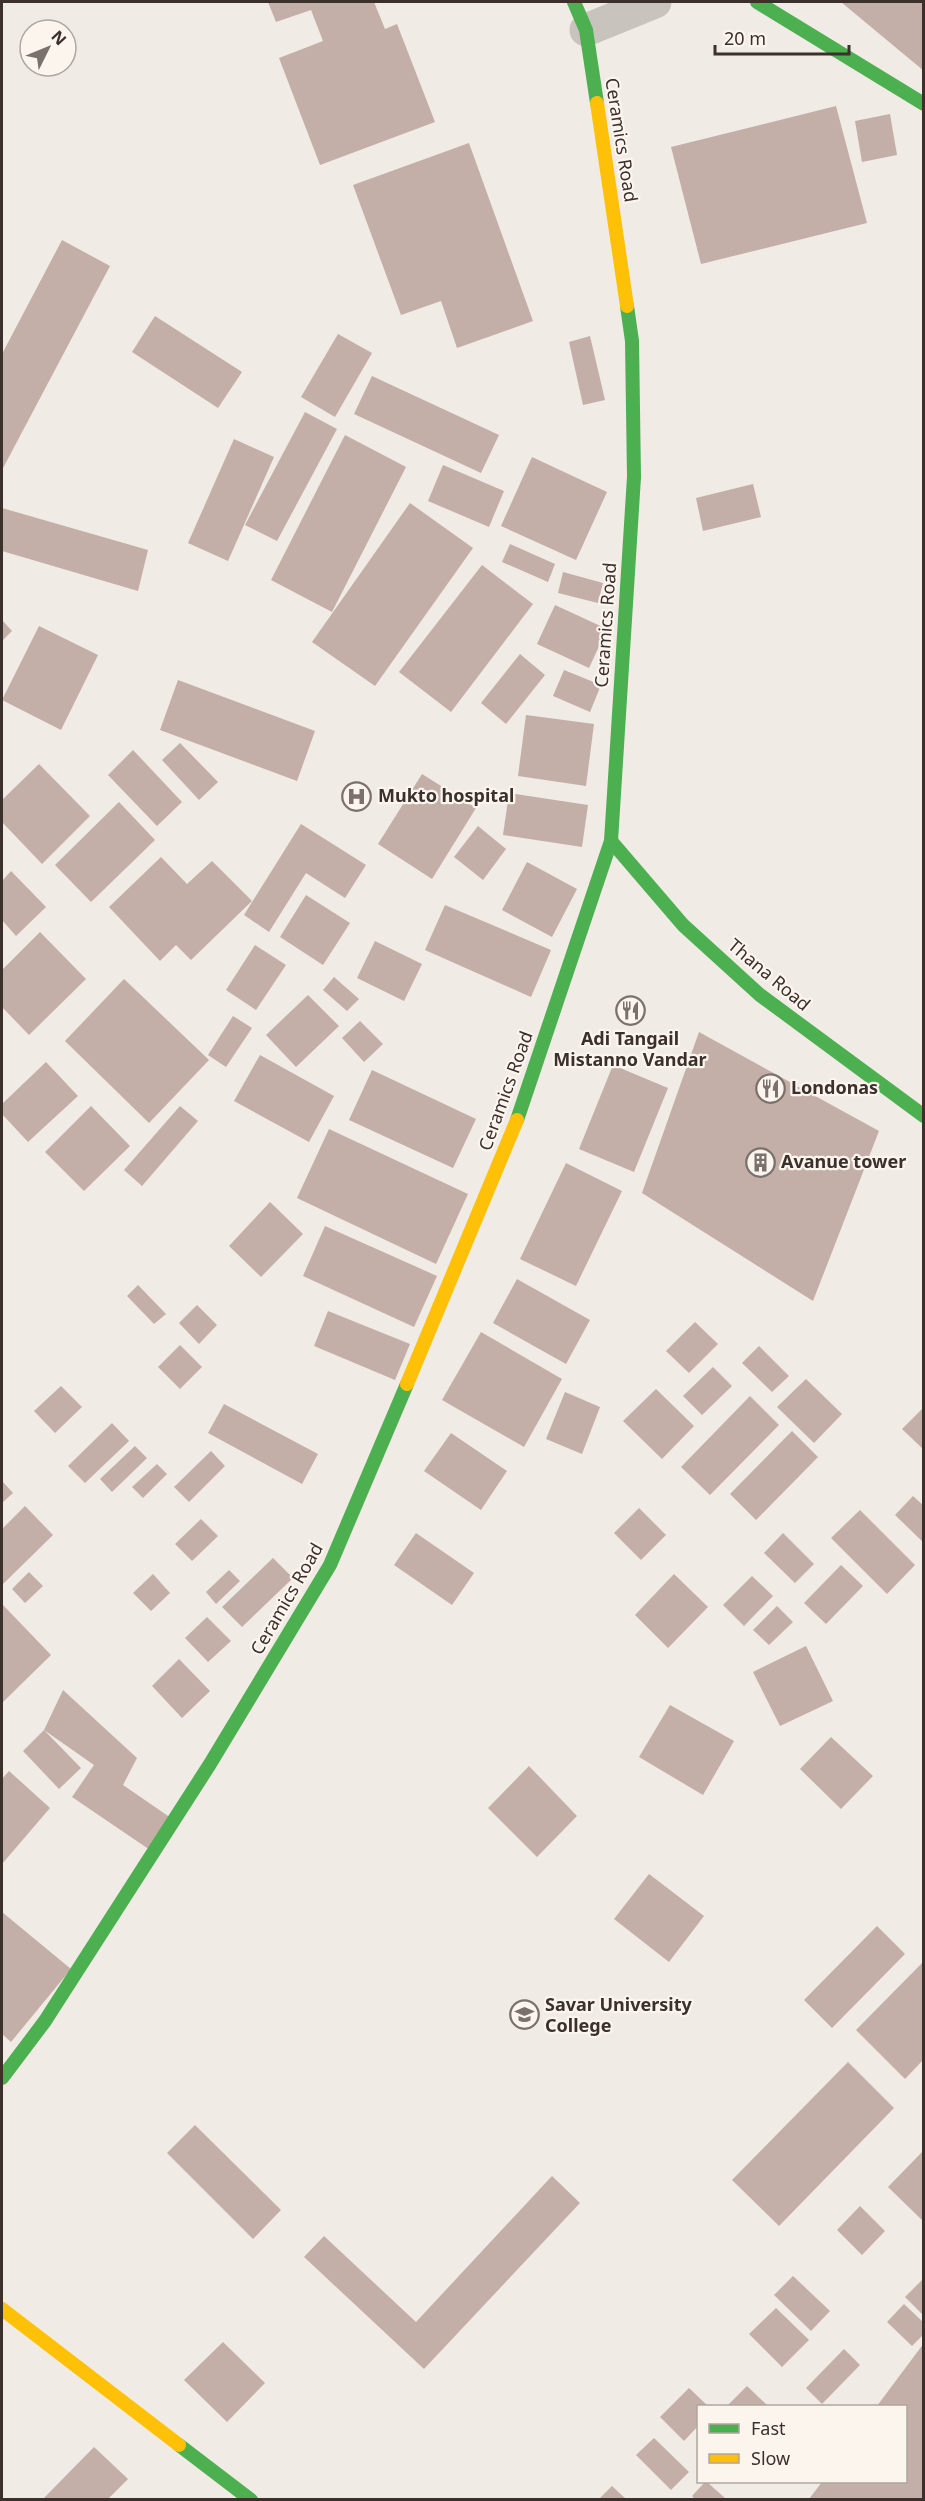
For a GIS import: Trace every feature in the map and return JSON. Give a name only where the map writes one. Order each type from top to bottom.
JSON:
[{"type":"street","points":[[580,16],[655,2]]},
{"type":"street","points":[[757,2],[924,104]]},
{"type":"street","name":"Ceramics Road","points":[[2,2078],[45,2021],[210,1764],[330,1565],[454,1275],[519,1115],[611,841],[633,477],[632,341],[580,16]]},
{"type":"street","name":"Thana Road","points":[[611,841],[683,926],[760,995],[924,1116]]},
{"type":"street","points":[[2,2309],[250,2499]]},
{"type":"building","points":[[268,2],[374,2],[385,29],[397,24],[435,122],[320,165],[279,58],[323,41],[311,10],[276,22]]},
{"type":"building","points":[[841,2],[924,2],[924,71]]},
{"type":"building","points":[[836,106],[867,223],[701,264],[671,147]]},
{"type":"building","points":[[890,114],[897,155],[862,162],[855,121]]},
{"type":"building","points":[[469,143],[533,321],[457,348],[441,301],[401,315],[353,185]]},
{"type":"building","points":[[62,240],[110,266],[2,470],[2,354]]},
{"type":"building","points":[[155,316],[242,372],[218,408],[132,352]]},
{"type":"building","points":[[338,334],[372,353],[335,417],[301,397]]},
{"type":"building","points":[[590,336],[605,400],[583,405],[569,342]]},
{"type":"building","points":[[372,376],[499,435],[481,473],[354,414]]},
{"type":"building","points":[[305,412],[337,429],[277,541],[245,525]]},
{"type":"building","points":[[345,435],[406,467],[332,612],[271,580]]},
{"type":"building","points":[[234,439],[274,457],[228,561],[188,543]]},
{"type":"building","points":[[532,457],[607,492],[576,560],[501,526]]},
{"type":"building","points":[[443,465],[504,491],[489,527],[428,501]]},
{"type":"building","points":[[753,484],[761,517],[703,531],[696,498]]},
{"type":"building","points":[[410,503],[473,548],[375,686],[312,642]]},
{"type":"building","points":[[2,508],[148,550],[138,591],[2,551]]},
{"type":"building","points":[[510,544],[555,564],[548,582],[502,562]]},
{"type":"building","points":[[482,565],[533,604],[451,712],[399,672]]},
{"type":"building","points":[[563,572],[603,583],[598,603],[558,593]]},
{"type":"building","points":[[555,605],[607,629],[589,668],[537,644]]},
{"type":"building","points":[[2,620],[12,631],[2,641]]},
{"type":"building","points":[[39,626],[98,655],[61,730],[2,700]]},
{"type":"building","points":[[520,654],[545,675],[506,724],[481,703]]},
{"type":"building","points":[[564,670],[601,685],[590,712],[553,696]]},
{"type":"building","points":[[178,680],[315,731],[297,781],[160,730]]},
{"type":"building","points":[[526,715],[594,724],[586,786],[518,776]]},
{"type":"building","points":[[180,743],[218,782],[199,800],[162,760]]},
{"type":"building","points":[[133,750],[182,802],[157,826],[108,775]]},
{"type":"building","points":[[39,764],[90,816],[42,864],[2,822],[2,800]]},
{"type":"building","points":[[422,774],[476,808],[432,879],[378,844]]},
{"type":"building","points":[[509,793],[588,805],[582,847],[503,835]]},
{"type":"building","points":[[119,802],[155,840],[91,902],[55,865]]},
{"type":"building","points":[[301,824],[366,865],[345,898],[306,873],[269,932],[244,915]]},
{"type":"building","points":[[478,826],[506,849],[483,880],[454,857]]},
{"type":"building","points":[[161,857],[187,884],[212,861],[252,901],[191,960],[176,945],[160,961],[109,907]]},
{"type":"building","points":[[527,862],[577,889],[552,937],[502,910]]},
{"type":"building","points":[[11,871],[46,907],[16,936],[2,920],[2,881]]},
{"type":"building","points":[[306,895],[350,923],[323,965],[280,937]]},
{"type":"building","points":[[445,905],[551,950],[531,997],[425,950]]},
{"type":"building","points":[[40,932],[86,979],[29,1035],[2,1007],[2,970]]},
{"type":"building","points":[[375,941],[422,964],[404,1001],[357,978]]},
{"type":"building","points":[[255,945],[286,965],[256,1010],[226,990]]},
{"type":"building","points":[[334,977],[359,999],[347,1011],[323,990]]},
{"type":"building","points":[[124,979],[209,1060],[149,1123],[65,1041]]},
{"type":"building","points":[[308,995],[339,1026],[296,1067],[266,1035]]},
{"type":"building","points":[[233,1016],[252,1028],[226,1067],[208,1055]]},
{"type":"building","points":[[360,1021],[383,1044],[364,1062],[342,1038]]},
{"type":"building","name":"Avanue tower","points":[[699,1032],[879,1131],[813,1301],[642,1193]]},
{"type":"building","points":[[260,1055],[334,1096],[309,1142],[234,1101]]},
{"type":"building","points":[[46,1062],[78,1096],[28,1142],[2,1114],[2,1104]]},
{"type":"building","points":[[613,1065],[668,1088],[634,1172],[579,1149]]},
{"type":"building","points":[[372,1070],[476,1119],[453,1168],[349,1120]]},
{"type":"building","points":[[91,1106],[130,1146],[84,1191],[45,1152]]},
{"type":"building","points":[[180,1106],[198,1121],[142,1186],[124,1170]]},
{"type":"building","points":[[329,1129],[468,1194],[436,1264],[297,1198]]},
{"type":"building","points":[[566,1163],[622,1191],[576,1286],[520,1259]]},
{"type":"building","points":[[270,1202],[303,1234],[261,1277],[229,1246]]},
{"type":"building","points":[[325,1226],[437,1276],[414,1327],[303,1276]]},
{"type":"building","points":[[517,1279],[590,1320],[566,1364],[493,1323]]},
{"type":"building","points":[[138,1285],[166,1314],[154,1324],[127,1296]]},
{"type":"building","points":[[197,1305],[217,1325],[199,1344],[179,1323]]},
{"type":"building","points":[[328,1311],[410,1344],[395,1380],[314,1346]]},
{"type":"building","points":[[695,1322],[718,1344],[689,1373],[666,1351]]},
{"type":"building","points":[[481,1332],[562,1379],[524,1447],[442,1400]]},
{"type":"building","points":[[180,1345],[202,1367],[180,1389],[158,1367]]},
{"type":"building","points":[[759,1346],[789,1376],[772,1392],[742,1363]]},
{"type":"building","points":[[713,1367],[732,1386],[702,1415],[683,1396]]},
{"type":"building","points":[[806,1379],[842,1414],[814,1443],[777,1407]]},
{"type":"building","points":[[61,1386],[82,1407],[55,1433],[34,1411]]},
{"type":"building","points":[[656,1389],[694,1426],[662,1459],[623,1421]]},
{"type":"building","points":[[565,1392],[600,1407],[582,1454],[546,1439]]},
{"type":"building","points":[[750,1396],[779,1425],[710,1495],[681,1467]]},
{"type":"building","points":[[224,1404],[318,1454],[302,1484],[208,1433]]},
{"type":"building","points":[[924,1407],[924,1450],[902,1429]]},
{"type":"building","points":[[112,1423],[129,1441],[85,1483],[68,1466]]},
{"type":"building","points":[[792,1431],[818,1457],[756,1520],[730,1494]]},
{"type":"building","points":[[451,1433],[507,1471],[481,1510],[424,1471]]},
{"type":"building","points":[[135,1446],[147,1458],[112,1492],[100,1479]]},
{"type":"building","points":[[211,1451],[225,1466],[189,1502],[174,1487]]},
{"type":"building","points":[[157,1464],[167,1474],[143,1498],[132,1487]]},
{"type":"building","points":[[2,1481],[13,1493],[2,1503]]},
{"type":"building","points":[[913,1496],[924,1506],[924,1543],[895,1515]]},
{"type":"building","points":[[25,1506],[53,1535],[2,1585],[2,1529]]},
{"type":"building","points":[[639,1508],[666,1535],[641,1560],[614,1533]]},
{"type":"building","points":[[860,1510],[915,1565],[887,1594],[831,1538]]},
{"type":"building","points":[[201,1519],[218,1536],[192,1561],[175,1544]]},
{"type":"building","points":[[416,1533],[474,1573],[452,1605],[394,1565]]},
{"type":"building","points":[[783,1533],[814,1564],[795,1583],[764,1553]]},
{"type":"building","points":[[273,1558],[293,1578],[242,1627],[222,1607]]},
{"type":"building","points":[[841,1565],[863,1586],[826,1624],[804,1603]]},
{"type":"building","points":[[229,1570],[240,1581],[216,1604],[206,1592]]},
{"type":"building","points":[[29,1572],[43,1586],[25,1603],[12,1589]]},
{"type":"building","points":[[153,1574],[170,1593],[151,1611],[133,1593]]},
{"type":"building","points":[[674,1574],[708,1607],[668,1648],[635,1615]]},
{"type":"building","points":[[752,1576],[773,1596],[744,1626],[723,1605]]},
{"type":"building","points":[[2,1604],[51,1655],[2,1703]]},
{"type":"building","points":[[777,1606],[793,1622],[769,1645],[753,1630]]},
{"type":"building","points":[[207,1617],[231,1641],[208,1662],[185,1638]]},
{"type":"building","points":[[806,1646],[833,1701],[780,1726],[753,1672]]},
{"type":"building","points":[[179,1659],[210,1691],[182,1718],[152,1686]]},
{"type":"building","points":[[63,1690],[137,1758],[123,1785],[171,1818],[150,1850],[72,1797],[94,1765],[44,1730]]},
{"type":"building","points":[[670,1705],[734,1741],[703,1795],[639,1757]]},
{"type":"building","points":[[44,1730],[81,1768],[59,1789],[23,1751]]},
{"type":"building","points":[[831,1737],[873,1776],[841,1809],[800,1769]]},
{"type":"building","points":[[529,1766],[577,1816],[537,1857],[488,1808]]},
{"type":"building","points":[[9,1771],[50,1808],[2,1864],[2,1779]]},
{"type":"building","points":[[649,1874],[704,1916],[669,1962],[614,1919]]},
{"type":"building","points":[[2,1912],[71,1969],[11,2042],[2,2034]]},
{"type":"building","points":[[877,1926],[905,1954],[832,2028],[804,2000]]},
{"type":"building","points":[[924,1961],[924,2059],[905,2079],[856,2030]]},
{"type":"building","points":[[848,2062],[894,2108],[779,2226],[732,2180]]},
{"type":"building","points":[[195,2125],[281,2210],[253,2239],[167,2153]]},
{"type":"building","points":[[924,2150],[924,2222],[888,2187]]},
{"type":"building","points":[[552,2176],[580,2203],[424,2369],[304,2257],[324,2236],[416,2322]]},
{"type":"building","points":[[860,2206],[885,2231],[862,2255],[837,2230]]},
{"type":"building","points":[[793,2276],[830,2311],[811,2331],[774,2295]]},
{"type":"building","points":[[924,2278],[924,2316],[905,2297]]},
{"type":"building","points":[[904,2304],[924,2323],[924,2334],[912,2346],[887,2322]]},
{"type":"building","points":[[776,2308],[809,2340],[782,2367],[749,2334]]},
{"type":"building","points":[[223,2342],[265,2383],[227,2422],[184,2380]]},
{"type":"building","points":[[924,2343],[924,2499],[809,2499],[821,2483],[907,2483],[907,2405],[878,2405]]},
{"type":"building","points":[[844,2349],[860,2365],[822,2404],[806,2388]]},
{"type":"building","points":[[747,2386],[767,2405],[728,2405]]},
{"type":"building","points":[[689,2388],[707,2405],[697,2405],[697,2427],[684,2441],[660,2417]]},
{"type":"building","points":[[654,2438],[689,2472],[671,2490],[636,2455]]},
{"type":"building","points":[[94,2447],[128,2479],[108,2499],[43,2499]]},
{"type":"building","points":[[704,2483],[708,2483],[726,2499],[695,2499],[692,2496]]},
{"type":"building","points":[[612,2486],[626,2499],[599,2499]]},
{"type":"traffic: fast","points":[[574,2],[586,30],[597,103]]},
{"type":"traffic: fast","points":[[757,2],[924,104]]},
{"type":"traffic: fast","points":[[517,1120],[611,841],[634,477],[632,341],[627,306]]},
{"type":"traffic: fast","points":[[611,841],[683,925],[760,995],[924,1116]]},
{"type":"traffic: fast","points":[[2,2078],[45,2021],[210,1764],[330,1565],[407,1384]]},
{"type":"traffic: fast","points":[[179,2445],[251,2500]]},
{"type":"traffic: slow","points":[[597,103],[627,306]]},
{"type":"traffic: slow","points":[[407,1384],[517,1120]]},
{"type":"traffic: slow","points":[[2,2309],[179,2445]]},
{"type":"place","name":"Mukto hospital","points":[[357,796]]},
{"type":"place","name":"Adi Tangail Mistanno Vandar","points":[[630,1010]]},
{"type":"place","name":"Londonas","points":[[770,1088]]},
{"type":"place","name":"Avanue tower","points":[[760,1162]]},
{"type":"place","name":"Savar University College","points":[[524,2015]]}]
